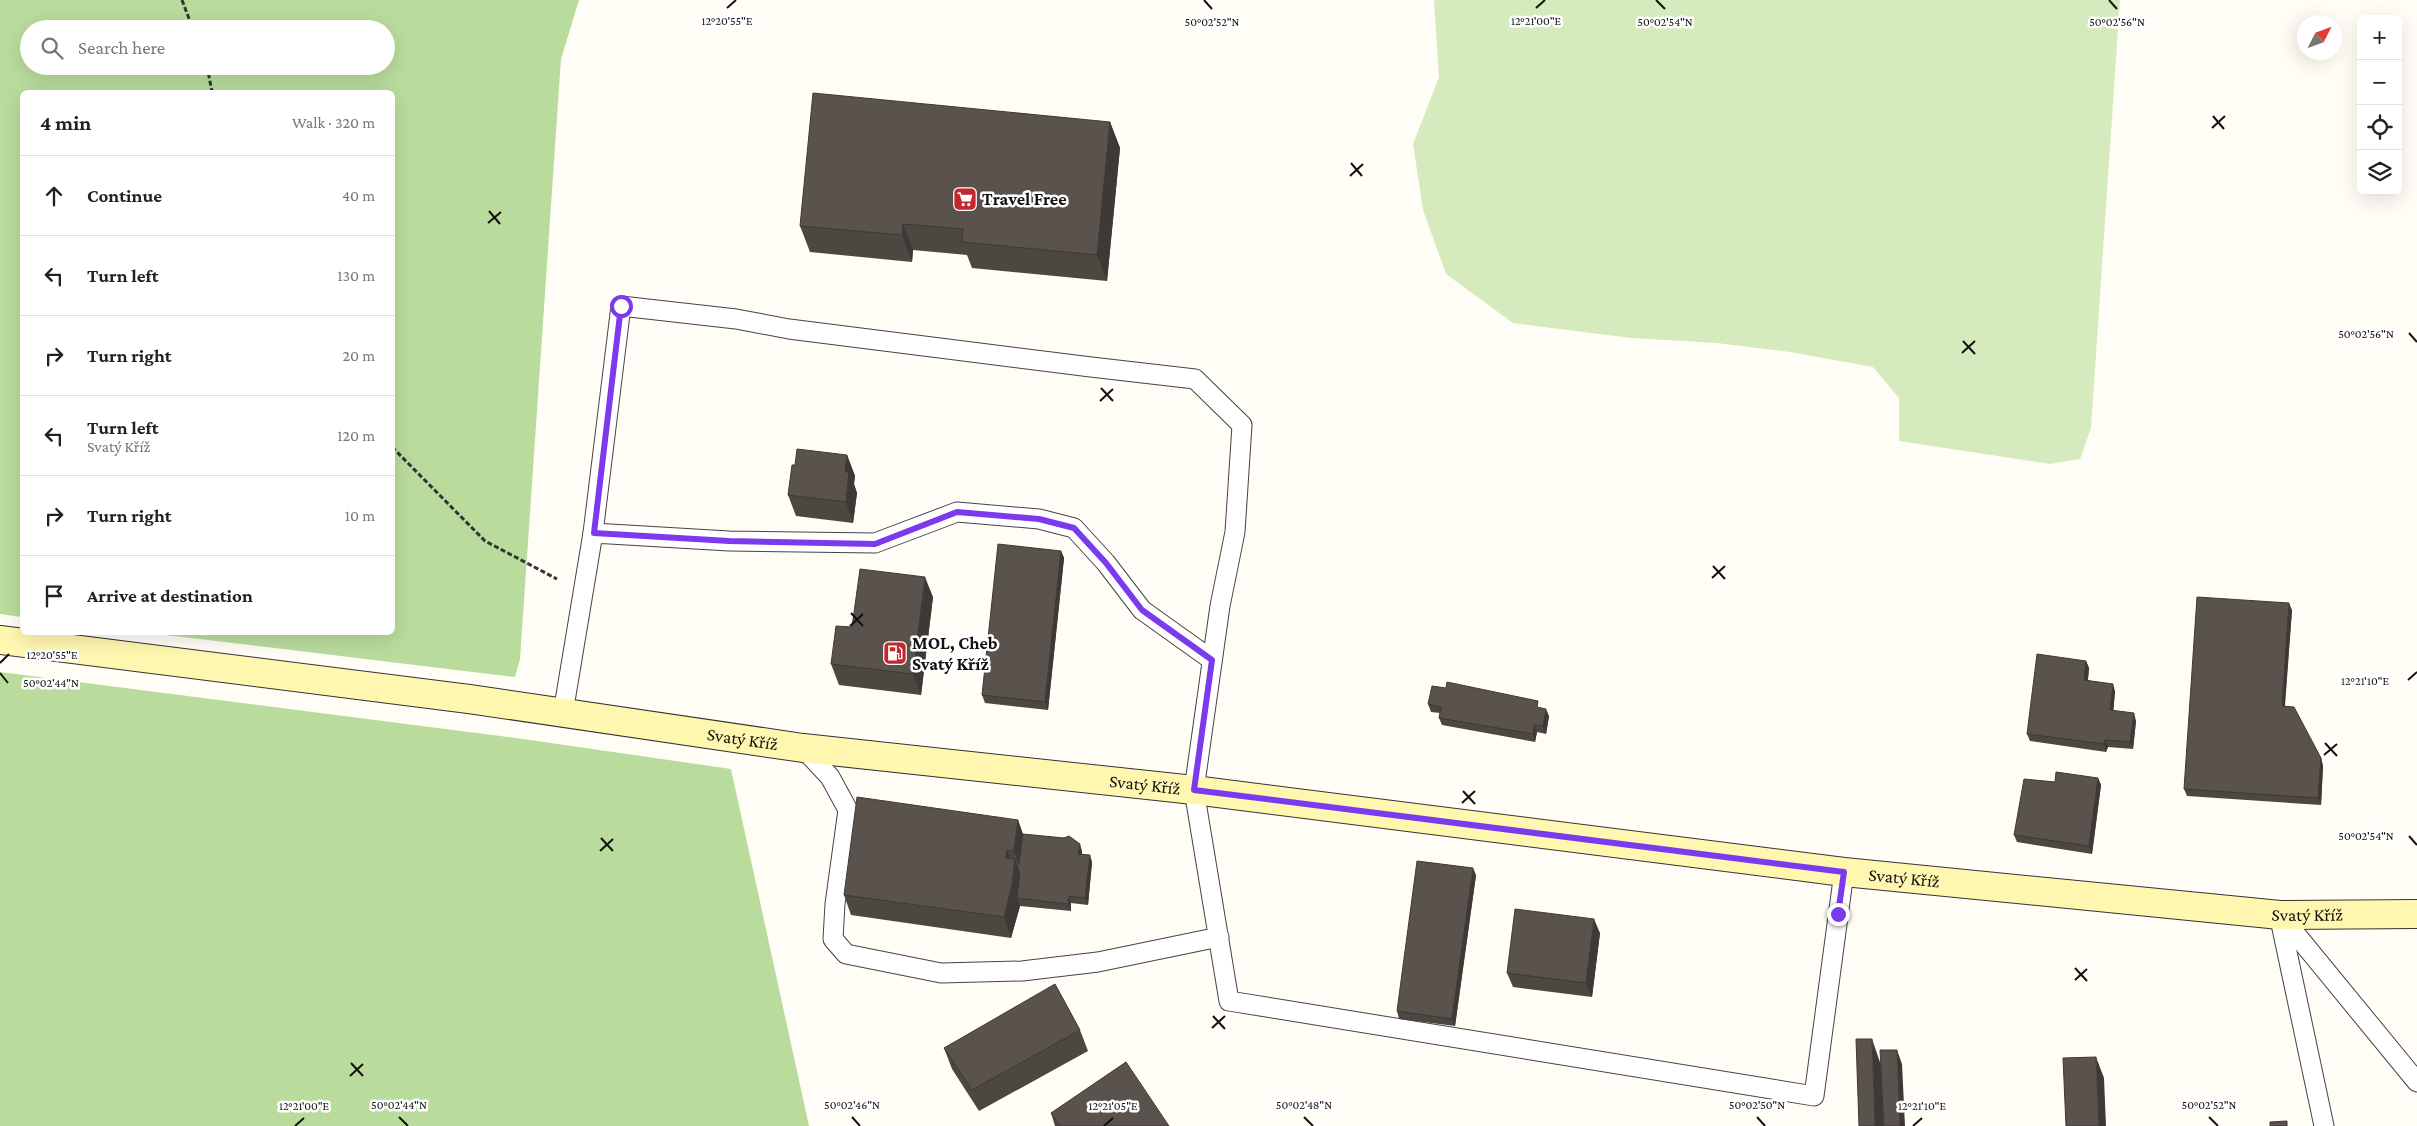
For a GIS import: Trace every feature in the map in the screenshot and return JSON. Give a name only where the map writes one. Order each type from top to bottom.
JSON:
[{"type":"main road","name":"Svatý Kříž","points":[[0,640],[469,699],[802,748],[1194,790],[1844,872],[2280,915],[2417,914]]},
{"type":"lane","points":[[563,713],[594,533],[621,306],[736,319],[789,329],[1062,364],[1195,378],[1242,426],[1234,532],[1212,660],[1194,790],[1229,1001],[1814,1096],[1844,872]]},
{"type":"lane","points":[[594,533],[729,541],[875,544],[957,512],[1039,519],[1074,528],[1106,563],[1142,610],[1212,660]]},
{"type":"lane","points":[[802,748],[830,777],[848,810],[835,904],[833,939],[846,954],[941,973],[1022,971],[1098,962],[1219,937]]},
{"type":"lane","points":[[2280,915],[2417,1082]]},
{"type":"lane","points":[[2280,915],[2324,1126]]},
{"type":"path","points":[[182,0],[190,20]]},
{"type":"path","points":[[209,75],[212,90]]},
{"type":"path","points":[[395,450],[485,541],[583,594]]},
{"type":"green space","points":[[0,0],[579,0],[561,59],[520,659],[515,677],[167,635],[395,635],[395,90],[20,90],[20,617],[0,614]]},
{"type":"green space","points":[[1434,0],[2120,0],[2091,428],[2080,459],[2050,464],[1899,441],[1899,398],[1873,367],[1790,352],[1717,343],[1631,338],[1513,323],[1446,274],[1423,210],[1413,144],[1439,77]]},
{"type":"green space","points":[[0,672],[516,738],[731,769],[809,1126],[0,1126]]},
{"type":"building","name":"Travel Free","points":[[813,93],[1110,122],[1097,255],[962,242],[963,229],[903,224],[902,235],[800,226]]},
{"type":"building","points":[[797,449],[847,455],[845,472],[849,472],[846,502],[788,495],[792,465],[795,465]]},
{"type":"building","points":[[998,544],[1061,551],[1045,702],[982,695]]},
{"type":"building","points":[[860,569],[925,577],[913,674],[831,664],[836,626],[852,627]]},
{"type":"building","points":[[2197,597],[2289,603],[2282,706],[2294,707],[2321,758],[2318,798],[2184,789]]},
{"type":"building","points":[[2037,654],[2086,661],[2084,680],[2113,684],[2110,710],[2134,713],[2130,742],[2105,740],[2104,744],[2027,734]]},
{"type":"building","points":[[1447,682],[1538,701],[1537,707],[1546,709],[1543,726],[1534,725],[1533,734],[1439,718],[1441,707],[1428,704],[1432,686],[1446,688]]},
{"type":"building","points":[[2056,772],[2098,778],[2089,846],[2014,835],[2024,779],[2055,782]]},
{"type":"building","points":[[857,797],[1018,820],[1014,851],[1007,850],[1006,858],[1015,859],[1012,885],[1004,917],[844,895]]},
{"type":"building","points":[[1023,834],[1064,838],[1069,836],[1080,844],[1078,854],[1090,855],[1085,898],[1069,896],[1068,904],[1017,898],[1020,873],[1016,864],[1019,864]]},
{"type":"building","points":[[1417,861],[1473,868],[1452,1019],[1397,1011]]},
{"type":"building","points":[[1515,909],[1594,919],[1586,983],[1507,973]]},
{"type":"building","points":[[1055,984],[1080,1030],[972,1090],[944,1048]]},
{"type":"building","points":[[1856,1039],[1872,1039],[1875,1126],[1859,1126]]},
{"type":"building","points":[[1880,1050],[1897,1050],[1900,1126],[1884,1126]]},
{"type":"building","points":[[2096,1057],[2099,1126],[2066,1126],[2063,1058]]},
{"type":"building","points":[[1126,1062],[1169,1126],[1060,1126],[1051,1113]]},
{"type":"building","points":[[2287,1121],[2287,1126],[2270,1126],[2270,1122]]},
{"type":"place","name":"Travel Free","points":[[965,199]]},
{"type":"place","name":"MOL, Cheb Svatý Kříž","points":[[895,653]]},
{"type":"route","points":[[621,306],[599,478],[594,533],[729,541],[875,544],[957,512],[1002,514],[1039,519],[1074,528],[1106,563],[1142,610],[1212,660],[1194,790],[1844,872],[1838,914]]}]
